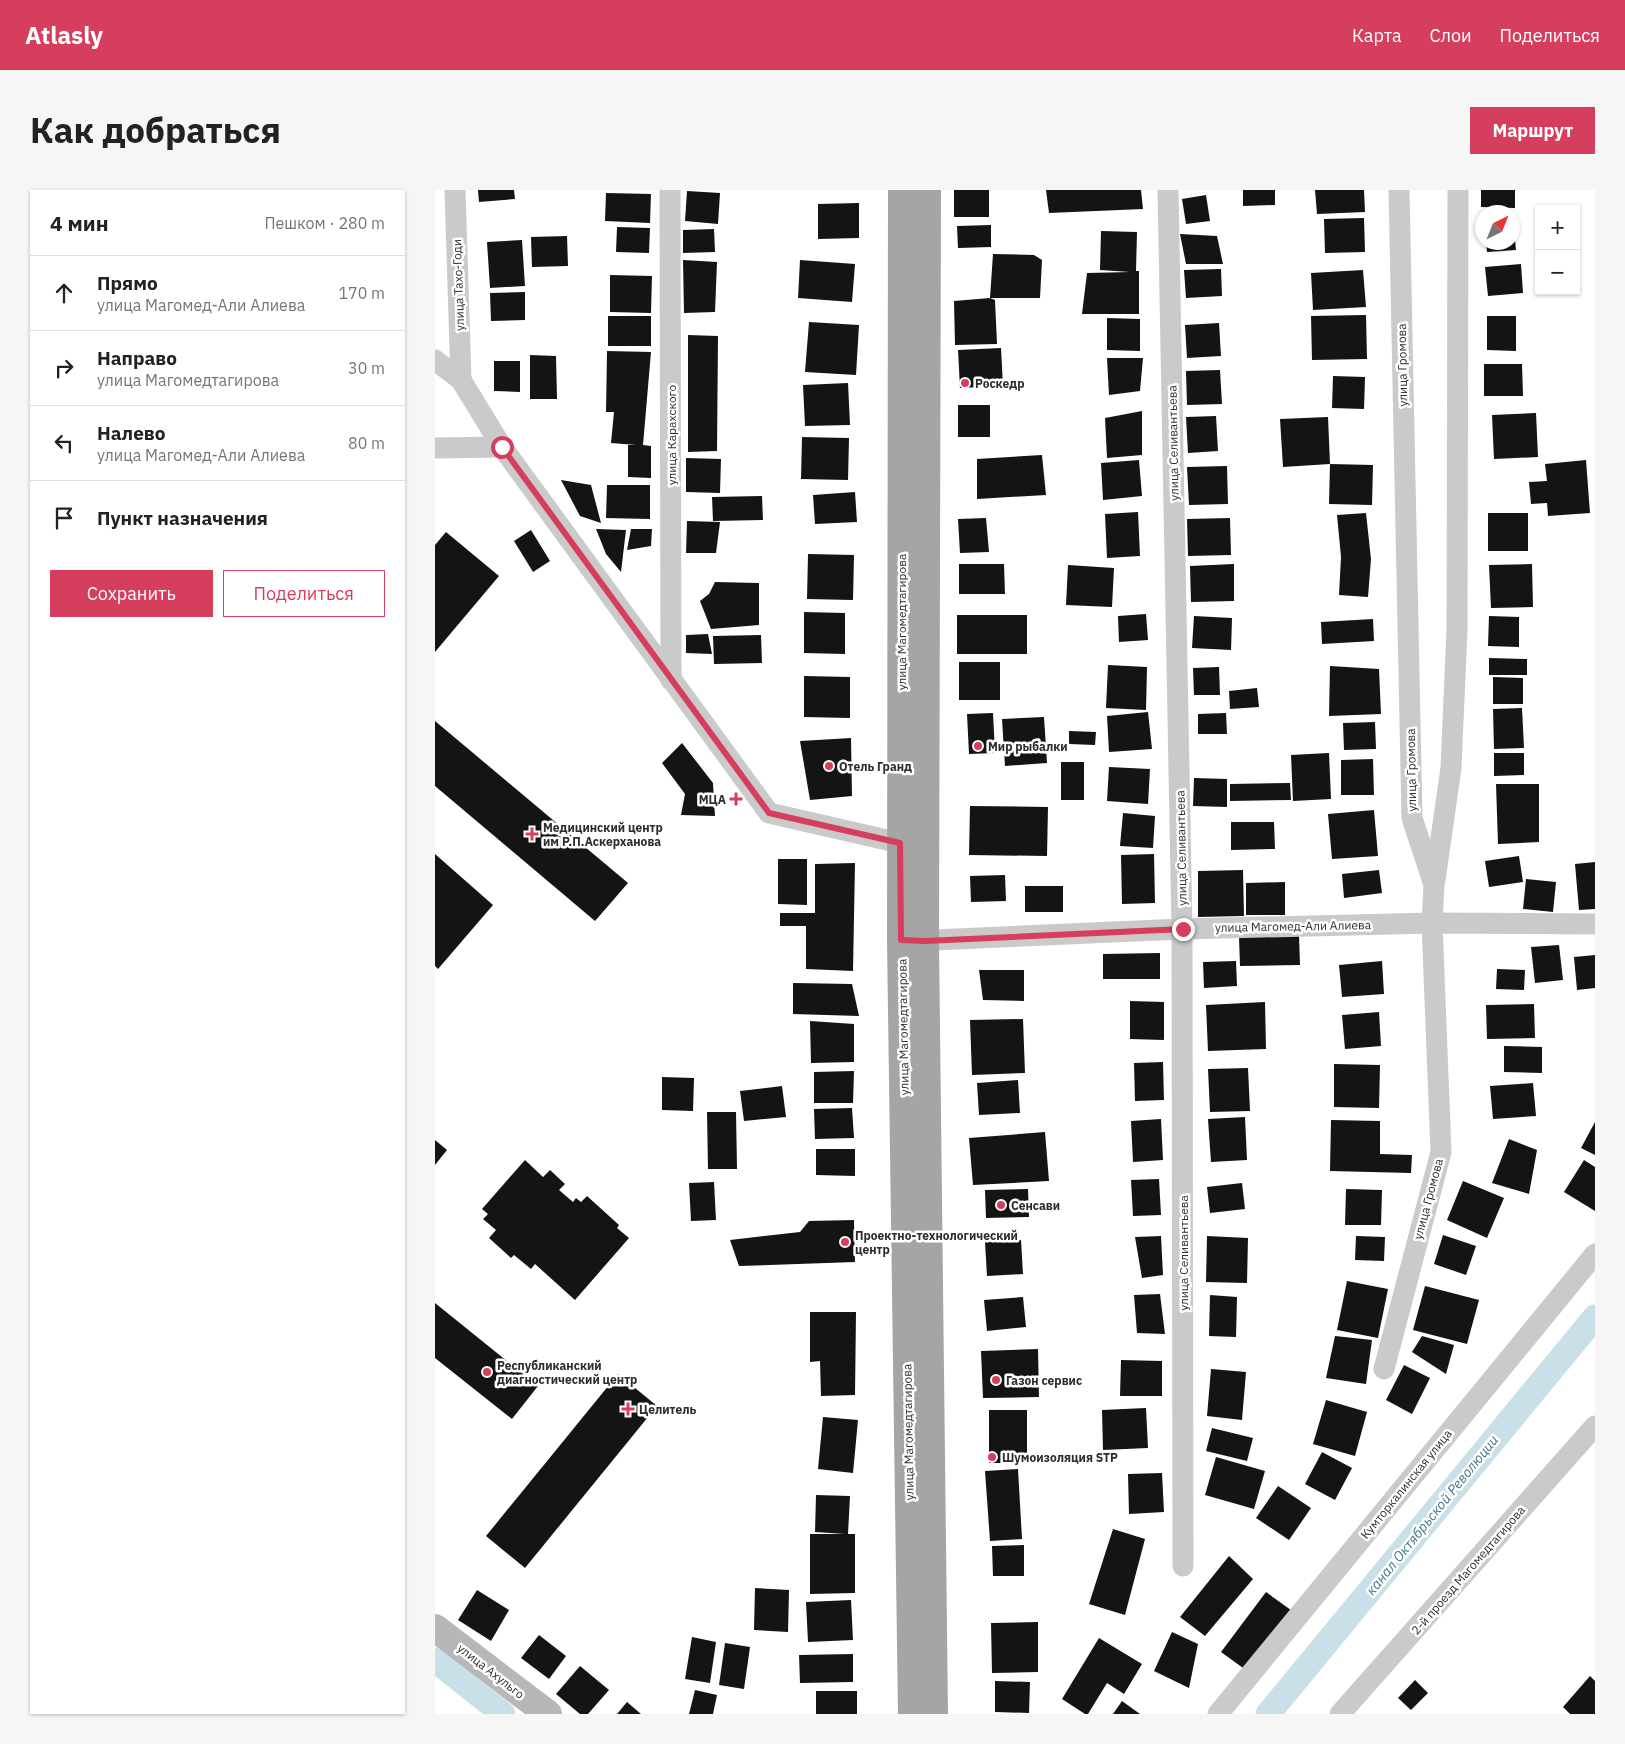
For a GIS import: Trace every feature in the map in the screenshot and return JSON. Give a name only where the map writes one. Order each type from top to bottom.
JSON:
[{"type":"main road","name":"улица Магомедтагирова","points":[[902,190],[900,843],[913,941],[934,1714]]},
{"type":"main road","name":"улица Магомедтагирова","points":[[912,1714],[913,941],[927,844],[927,190]]},
{"type":"main road","name":"улица Ахульго","points":[[435,1628],[548,1714]]},
{"type":"street","name":"улица Тахо-Годи","points":[[455,190],[461,380]]},
{"type":"street","name":"улица Карахского","points":[[670,190],[671,680]]},
{"type":"street","name":"улица Селивантьева","points":[[1168,190],[1183,929],[1183,1566]]},
{"type":"street","name":"улица Громова","points":[[1383,1369],[1441,1152],[1432,923],[1434,885],[1411,818],[1399,190]]},
{"type":"street","points":[[1434,885],[1451,768],[1457,630],[1457,190]]},
{"type":"street","points":[[435,360],[461,380],[502,447],[769,813],[900,843],[927,844]]},
{"type":"street","points":[[435,448],[502,447]]},
{"type":"street","name":"улица Магомед-Али Алиева","points":[[913,941],[1183,929],[1432,923],[1595,924]]},
{"type":"street","name":"Кумторкалинская улица","points":[[1218,1714],[1595,1254]]},
{"type":"street","name":"2-й проезд Магомедтагирова","points":[[1340,1714],[1595,1426]]},
{"type":"building","points":[[478,190],[514,190],[515,199],[479,202]]},
{"type":"building","points":[[954,190],[989,190],[989,217],[954,217]]},
{"type":"building","points":[[1046,190],[1141,190],[1143,209],[1049,213]]},
{"type":"building","points":[[1243,190],[1275,190],[1275,205],[1243,206]]},
{"type":"building","points":[[1315,190],[1364,190],[1365,212],[1317,214]]},
{"type":"building","points":[[1481,190],[1515,190],[1515,205],[1481,205]]},
{"type":"building","points":[[687,191],[720,193],[718,224],[685,221]]},
{"type":"building","points":[[606,193],[651,194],[650,223],[605,221]]},
{"type":"building","points":[[1206,195],[1210,221],[1186,224],[1182,199]]},
{"type":"building","points":[[859,203],[859,238],[818,239],[818,204]]},
{"type":"building","points":[[1364,218],[1365,252],[1325,253],[1324,219]]},
{"type":"building","points":[[991,225],[991,247],[958,248],[957,226]]},
{"type":"building","points":[[617,227],[650,228],[649,253],[616,252]]},
{"type":"building","points":[[714,229],[715,252],[683,253],[683,230]]},
{"type":"building","points":[[1101,231],[1137,232],[1136,271],[1139,271],[1139,314],[1082,314],[1087,273],[1130,272],[1100,270]]},
{"type":"building","points":[[1180,234],[1217,236],[1223,264],[1186,264]]},
{"type":"building","points":[[567,236],[568,266],[532,267],[531,237]]},
{"type":"building","points":[[522,240],[525,286],[490,288],[487,242]]},
{"type":"building","points":[[1487,250],[1516,250],[1487,252]]},
{"type":"building","points":[[993,254],[1034,255],[1042,260],[1040,298],[990,298]]},
{"type":"building","points":[[683,260],[717,262],[715,312],[684,313]]},
{"type":"building","points":[[800,260],[855,264],[852,302],[798,298]]},
{"type":"building","points":[[1521,264],[1523,293],[1488,296],[1485,267]]},
{"type":"building","points":[[1221,269],[1222,296],[1186,298],[1184,270]]},
{"type":"building","points":[[1363,270],[1366,307],[1313,310],[1311,273]]},
{"type":"building","points":[[610,275],[652,276],[651,313],[610,312]]},
{"type":"building","points":[[525,292],[525,320],[491,321],[490,293]]},
{"type":"building","points":[[990,298],[995,300],[997,344],[955,345],[954,301]]},
{"type":"building","points":[[1366,315],[1367,359],[1312,360],[1311,316]]},
{"type":"building","points":[[608,316],[651,316],[651,346],[608,346]]},
{"type":"building","points":[[1487,316],[1516,316],[1516,351],[1487,350]]},
{"type":"building","points":[[1107,318],[1140,319],[1140,351],[1107,350]]},
{"type":"building","points":[[809,322],[859,325],[856,375],[805,372]]},
{"type":"building","points":[[1219,323],[1221,356],[1187,358],[1185,325]]},
{"type":"building","points":[[688,335],[718,336],[717,451],[688,452]]},
{"type":"building","points":[[1001,348],[1003,386],[960,388],[958,350]]},
{"type":"building","points":[[607,351],[651,352],[643,445],[651,446],[651,478],[628,477],[628,445],[636,445],[611,443],[614,412],[606,412]]},
{"type":"building","points":[[530,355],[556,356],[557,399],[530,399]]},
{"type":"building","points":[[1107,358],[1143,358],[1140,391],[1109,395]]},
{"type":"building","points":[[494,361],[520,361],[520,392],[494,391]]},
{"type":"building","points":[[1484,364],[1522,364],[1523,396],[1484,396]]},
{"type":"building","points":[[1220,370],[1222,404],[1187,405],[1186,371]]},
{"type":"building","points":[[1333,376],[1365,377],[1364,409],[1332,408]]},
{"type":"building","points":[[848,383],[850,425],[805,426],[803,385]]},
{"type":"building","points":[[958,405],[990,405],[990,437],[958,437]]},
{"type":"building","points":[[1142,411],[1142,455],[1107,458],[1105,418]]},
{"type":"building","points":[[1536,413],[1538,457],[1494,459],[1492,415]]},
{"type":"building","points":[[1216,416],[1218,451],[1188,453],[1186,417]]},
{"type":"building","points":[[1328,417],[1330,464],[1283,467],[1280,419]]},
{"type":"building","points":[[802,437],[849,438],[848,480],[801,479]]},
{"type":"building","points":[[1042,455],[1046,495],[977,499],[977,459]]},
{"type":"building","points":[[686,458],[721,459],[720,493],[686,492]]},
{"type":"building","points":[[1139,460],[1142,496],[1103,500],[1101,463]]},
{"type":"building","points":[[1586,460],[1590,513],[1548,516],[1547,503],[1531,504],[1529,482],[1547,481],[1545,464]]},
{"type":"building","points":[[1330,464],[1373,465],[1372,505],[1329,504]]},
{"type":"building","points":[[1227,466],[1228,504],[1189,505],[1187,467]]},
{"type":"building","points":[[561,480],[591,485],[601,523],[580,516]]},
{"type":"building","points":[[607,485],[650,485],[650,519],[606,518]]},
{"type":"building","points":[[855,492],[857,522],[815,524],[813,495]]},
{"type":"building","points":[[762,496],[763,520],[713,521],[712,497]]},
{"type":"building","points":[[1138,512],[1140,556],[1107,558],[1105,514]]},
{"type":"building","points":[[1366,513],[1371,559],[1368,597],[1339,595],[1341,557],[1337,515]]},
{"type":"building","points":[[1488,513],[1528,513],[1528,551],[1488,551]]},
{"type":"building","points":[[986,518],[989,552],[960,553],[958,519]]},
{"type":"building","points":[[1230,518],[1231,555],[1188,556],[1187,519]]},
{"type":"building","points":[[687,521],[720,522],[716,553],[686,553]]},
{"type":"building","points":[[596,529],[626,530],[621,572],[606,554]]},
{"type":"building","points":[[631,529],[652,529],[651,546],[627,550]]},
{"type":"building","points":[[531,530],[550,561],[533,572],[514,541]]},
{"type":"building","points":[[446,532],[499,576],[435,652],[435,545]]},
{"type":"building","points":[[808,554],[854,555],[853,600],[807,599]]},
{"type":"building","points":[[959,564],[1004,564],[1005,594],[959,594]]},
{"type":"building","points":[[1234,564],[1234,601],[1191,602],[1190,566]]},
{"type":"building","points":[[1532,564],[1533,607],[1491,608],[1489,565]]},
{"type":"building","points":[[1068,565],[1114,568],[1112,607],[1066,605]]},
{"type":"building","points":[[715,582],[759,583],[759,625],[711,629],[700,601],[709,594]]},
{"type":"building","points":[[804,612],[845,613],[845,654],[804,653]]},
{"type":"building","points":[[1146,614],[1148,640],[1119,642],[1118,616]]},
{"type":"building","points":[[957,615],[1027,615],[1027,654],[957,654]]},
{"type":"building","points":[[1194,616],[1232,618],[1231,650],[1192,648]]},
{"type":"building","points":[[1489,616],[1519,617],[1519,647],[1488,646]]},
{"type":"building","points":[[1373,619],[1374,641],[1322,644],[1321,622]]},
{"type":"building","points":[[708,634],[712,654],[686,653],[686,635]]},
{"type":"building","points":[[761,635],[762,663],[714,664],[713,636]]},
{"type":"building","points":[[1489,658],[1527,659],[1527,675],[1489,675]]},
{"type":"building","points":[[959,662],[1000,662],[1000,700],[959,700]]},
{"type":"building","points":[[1108,665],[1147,667],[1146,710],[1106,708]]},
{"type":"building","points":[[1330,666],[1379,669],[1381,714],[1329,716]]},
{"type":"building","points":[[1219,667],[1220,695],[1194,695],[1193,668]]},
{"type":"building","points":[[804,676],[850,677],[850,718],[804,717]]},
{"type":"building","points":[[1493,677],[1523,678],[1523,704],[1493,704]]},
{"type":"building","points":[[1257,688],[1259,707],[1230,709],[1229,691]]},
{"type":"building","points":[[1522,708],[1524,748],[1494,749],[1493,709]]},
{"type":"building","points":[[1148,712],[1152,749],[1109,752],[1107,716]]},
{"type":"building","points":[[993,713],[995,753],[969,754],[967,714]]},
{"type":"building","points":[[1226,713],[1227,734],[1198,734],[1198,714]]},
{"type":"building","points":[[1044,717],[1047,763],[1005,766],[1002,719]]},
{"type":"building","name":"Медицинский центр им Р.П.Аскерханова","points":[[435,721],[628,883],[595,921],[435,786]]},
{"type":"building","points":[[1375,722],[1376,749],[1344,750],[1343,723]]},
{"type":"building","points":[[1069,731],[1096,732],[1095,745],[1069,744]]},
{"type":"building","points":[[851,738],[852,796],[810,800],[800,741]]},
{"type":"building","points":[[682,743],[713,783],[715,816],[681,815],[685,794],[662,763]]},
{"type":"building","points":[[1329,753],[1331,799],[1293,801],[1291,755]]},
{"type":"building","points":[[1494,753],[1524,753],[1524,775],[1494,776]]},
{"type":"building","points":[[1373,759],[1374,795],[1341,795],[1341,760]]},
{"type":"building","points":[[1061,762],[1084,762],[1084,800],[1061,800]]},
{"type":"building","points":[[1109,767],[1150,769],[1148,804],[1107,801]]},
{"type":"building","points":[[1194,778],[1227,779],[1227,807],[1193,806]]},
{"type":"building","points":[[1290,783],[1291,800],[1230,801],[1230,784]]},
{"type":"building","points":[[1496,784],[1539,784],[1539,842],[1498,844]]},
{"type":"building","points":[[970,806],[1048,807],[1047,856],[969,855]]},
{"type":"building","points":[[1374,810],[1378,856],[1332,859],[1328,814]]},
{"type":"building","points":[[1123,813],[1155,816],[1153,848],[1120,846]]},
{"type":"building","points":[[1231,822],[1274,822],[1275,849],[1231,850]]},
{"type":"building","points":[[435,854],[493,905],[438,969],[435,966]]},
{"type":"building","points":[[1154,854],[1155,903],[1122,904],[1121,855]]},
{"type":"building","points":[[1519,856],[1523,882],[1489,887],[1485,861]]},
{"type":"building","points":[[778,859],[807,859],[807,905],[778,904]]},
{"type":"building","points":[[1595,862],[1595,909],[1579,910],[1575,864]]},
{"type":"building","points":[[855,863],[853,971],[806,969],[806,926],[780,926],[780,913],[815,913],[815,864]]},
{"type":"building","points":[[1243,870],[1244,916],[1198,917],[1198,871]]},
{"type":"building","points":[[1379,870],[1382,893],[1344,898],[1342,874]]},
{"type":"building","points":[[1005,875],[1006,901],[971,902],[970,876]]},
{"type":"building","points":[[1526,879],[1556,882],[1553,912],[1523,909]]},
{"type":"building","points":[[1285,882],[1285,915],[1246,915],[1246,883]]},
{"type":"building","points":[[1025,886],[1063,886],[1063,912],[1025,912]]},
{"type":"building","points":[[1299,936],[1300,965],[1240,966],[1239,937]]},
{"type":"building","points":[[1559,945],[1563,980],[1535,983],[1531,947]]},
{"type":"building","points":[[1160,953],[1160,979],[1103,979],[1103,954]]},
{"type":"building","points":[[1595,955],[1595,988],[1577,990],[1574,957]]},
{"type":"building","points":[[1236,961],[1237,986],[1204,988],[1203,962]]},
{"type":"building","points":[[1382,961],[1384,994],[1342,997],[1339,965]]},
{"type":"building","points":[[1497,969],[1525,970],[1524,990],[1496,989]]},
{"type":"building","points":[[979,970],[1024,970],[1024,1001],[983,1000]]},
{"type":"building","points":[[793,983],[852,984],[859,1016],[793,1014]]},
{"type":"building","points":[[1130,1001],[1164,1002],[1164,1040],[1130,1039]]},
{"type":"building","points":[[1265,1002],[1266,1049],[1208,1051],[1206,1005]]},
{"type":"building","points":[[1534,1004],[1535,1038],[1487,1039],[1486,1005]]},
{"type":"building","points":[[1379,1012],[1381,1046],[1345,1049],[1342,1015]]},
{"type":"building","points":[[1023,1019],[1025,1073],[972,1075],[970,1020]]},
{"type":"building","points":[[810,1021],[854,1024],[854,1062],[811,1063]]},
{"type":"building","points":[[1504,1046],[1542,1047],[1542,1073],[1504,1072]]},
{"type":"building","points":[[1163,1062],[1164,1100],[1135,1101],[1134,1063]]},
{"type":"building","points":[[1334,1064],[1380,1065],[1379,1108],[1334,1107]]},
{"type":"building","points":[[1248,1068],[1250,1111],[1210,1112],[1208,1069]]},
{"type":"building","points":[[854,1071],[853,1103],[814,1103],[814,1072]]},
{"type":"building","points":[[662,1077],[694,1078],[693,1111],[662,1110]]},
{"type":"building","points":[[1018,1080],[1020,1113],[979,1115],[977,1083]]},
{"type":"building","points":[[1533,1083],[1536,1116],[1493,1119],[1490,1086]]},
{"type":"building","points":[[782,1086],[786,1117],[744,1121],[740,1091]]},
{"type":"building","points":[[852,1108],[854,1138],[815,1139],[814,1109]]},
{"type":"building","points":[[707,1112],[736,1112],[737,1169],[708,1169]]},
{"type":"building","points":[[1245,1117],[1247,1160],[1211,1162],[1208,1119]]},
{"type":"building","points":[[1161,1119],[1163,1160],[1133,1162],[1131,1121]]},
{"type":"building","points":[[1331,1120],[1380,1121],[1380,1154],[1412,1155],[1411,1173],[1330,1171]]},
{"type":"building","points":[[1595,1122],[1595,1155],[1581,1148]]},
{"type":"building","points":[[1045,1132],[1049,1181],[973,1185],[969,1138]]},
{"type":"building","points":[[1509,1139],[1537,1150],[1529,1194],[1492,1183]]},
{"type":"building","points":[[435,1140],[447,1150],[435,1165]]},
{"type":"building","points":[[816,1149],[855,1149],[855,1176],[816,1175]]},
{"type":"building","points":[[525,1160],[543,1177],[550,1170],[565,1184],[559,1190],[573,1202],[576,1198],[581,1202],[587,1196],[619,1225],[617,1228],[629,1238],[575,1300],[535,1264],[531,1269],[514,1255],[511,1258],[489,1238],[496,1230],[483,1219],[488,1214],[482,1209]]},
{"type":"building","points":[[1584,1160],[1595,1167],[1595,1211],[1564,1192]]},
{"type":"building","points":[[1159,1179],[1161,1215],[1133,1216],[1131,1180]]},
{"type":"building","points":[[1463,1181],[1504,1198],[1487,1238],[1447,1220]]},
{"type":"building","points":[[714,1182],[716,1220],[691,1221],[689,1183]]},
{"type":"building","points":[[1242,1183],[1245,1209],[1210,1213],[1207,1187]]},
{"type":"building","points":[[1028,1189],[1029,1217],[986,1218],[985,1190]]},
{"type":"building","points":[[1346,1189],[1382,1190],[1381,1225],[1345,1225]]},
{"type":"building","points":[[854,1220],[855,1262],[739,1266],[730,1240],[800,1232],[809,1221]]},
{"type":"building","points":[[1443,1235],[1476,1246],[1466,1275],[1434,1264]]},
{"type":"building","points":[[1161,1236],[1163,1275],[1142,1278],[1135,1237]]},
{"type":"building","points":[[1207,1236],[1248,1238],[1247,1283],[1206,1282]]},
{"type":"building","points":[[1356,1236],[1385,1237],[1384,1261],[1355,1260]]},
{"type":"building","points":[[1021,1240],[1023,1274],[987,1276],[985,1242]]},
{"type":"building","points":[[1347,1281],[1388,1289],[1378,1338],[1337,1330]]},
{"type":"building","points":[[1425,1286],[1479,1300],[1467,1344],[1413,1330]]},
{"type":"building","points":[[1160,1294],[1165,1334],[1137,1333],[1134,1295]]},
{"type":"building","points":[[1210,1295],[1237,1297],[1236,1337],[1209,1336]]},
{"type":"building","points":[[1023,1297],[1026,1327],[987,1331],[984,1300]]},
{"type":"building","name":"Республиканский диагностический центр","points":[[435,1303],[538,1386],[512,1419],[435,1358]]},
{"type":"building","points":[[810,1312],[856,1312],[855,1395],[821,1396],[820,1361],[810,1362]]},
{"type":"building","points":[[1335,1336],[1372,1340],[1366,1384],[1326,1378]]},
{"type":"building","points":[[1422,1336],[1454,1345],[1446,1374],[1412,1352]]},
{"type":"building","points":[[1038,1349],[1039,1397],[983,1398],[981,1351]]},
{"type":"building","points":[[1121,1360],[1162,1361],[1162,1396],[1120,1396]]},
{"type":"building","points":[[1404,1365],[1430,1378],[1412,1414],[1386,1400]]},
{"type":"building","points":[[1211,1369],[1246,1372],[1242,1420],[1207,1416]]},
{"type":"building","points":[[618,1374],[657,1406],[525,1568],[486,1536]]},
{"type":"building","points":[[1326,1400],[1367,1412],[1355,1456],[1313,1444]]},
{"type":"building","points":[[1146,1408],[1148,1448],[1103,1450],[1102,1410]]},
{"type":"building","points":[[989,1410],[1027,1410],[1027,1463],[989,1463]]},
{"type":"building","points":[[823,1417],[858,1420],[853,1473],[818,1469]]},
{"type":"building","points":[[1212,1428],[1253,1438],[1247,1461],[1206,1451]]},
{"type":"building","points":[[1322,1452],[1352,1468],[1335,1500],[1305,1484]]},
{"type":"building","points":[[1216,1457],[1265,1471],[1254,1509],[1205,1495]]},
{"type":"building","points":[[1018,1469],[1022,1539],[990,1541],[985,1471]]},
{"type":"building","points":[[1162,1473],[1164,1512],[1129,1514],[1128,1474]]},
{"type":"building","points":[[1278,1486],[1311,1508],[1289,1540],[1256,1518]]},
{"type":"building","points":[[816,1495],[850,1496],[848,1534],[855,1534],[855,1593],[810,1594],[810,1534],[845,1534],[815,1532]]},
{"type":"building","points":[[1113,1529],[1145,1539],[1125,1615],[1089,1604]]},
{"type":"building","points":[[1024,1545],[1024,1576],[993,1576],[992,1546]]},
{"type":"building","points":[[1229,1556],[1253,1579],[1205,1636],[1180,1617]]},
{"type":"building","points":[[755,1588],[789,1590],[788,1632],[754,1630]]},
{"type":"building","points":[[477,1590],[509,1610],[491,1641],[458,1620]]},
{"type":"building","points":[[1266,1592],[1295,1613],[1250,1673],[1221,1652]]},
{"type":"building","points":[[851,1600],[853,1640],[808,1642],[806,1602]]},
{"type":"building","points":[[1038,1622],[1038,1672],[992,1673],[991,1623]]},
{"type":"building","points":[[1172,1632],[1198,1644],[1189,1688],[1154,1671]]},
{"type":"building","points":[[539,1635],[566,1656],[549,1679],[521,1658]]},
{"type":"building","points":[[692,1637],[716,1642],[710,1683],[685,1679]]},
{"type":"building","points":[[1099,1638],[1142,1664],[1124,1694],[1107,1683],[1088,1714],[1085,1714],[1062,1699]]},
{"type":"building","points":[[725,1643],[750,1647],[744,1689],[719,1685]]},
{"type":"building","points":[[853,1654],[853,1682],[800,1683],[799,1655]]},
{"type":"building","points":[[580,1666],[609,1690],[588,1714],[580,1714],[556,1694]]},
{"type":"building","points":[[1590,1676],[1595,1681],[1595,1714],[1570,1714],[1563,1707]]},
{"type":"building","points":[[1415,1680],[1428,1693],[1411,1710],[1398,1698]]},
{"type":"building","points":[[995,1681],[1030,1682],[1029,1713],[995,1712]]},
{"type":"building","points":[[695,1690],[717,1695],[713,1714],[689,1714]]},
{"type":"building","points":[[816,1691],[857,1691],[857,1714],[816,1714]]},
{"type":"building","points":[[1122,1701],[1140,1714],[1113,1714]]},
{"type":"building","points":[[627,1702],[641,1714],[617,1714]]},
{"type":"waterway","name":"канал Октябрьской Революции","points":[[1268,1714],[1595,1317]]},
{"type":"waterway","name":"канал Октябрьской Революции","points":[[435,1660],[503,1714]]},
{"type":"place","name":"Роскедр","points":[[965,383]]},
{"type":"place","name":"Мир рыбалки","points":[[978,746]]},
{"type":"place","name":"Отель Гранд","points":[[829,766]]},
{"type":"place","name":"МЦА","points":[[736,799]]},
{"type":"place","name":"Медицинский центр им Р.П.Аскерханова","points":[[532,834]]},
{"type":"place","name":"Сенсави","points":[[1001,1205]]},
{"type":"place","name":"Проектно-технологический центр","points":[[845,1242]]},
{"type":"place","name":"Республиканский диагностический центр","points":[[487,1372]]},
{"type":"place","name":"Газон сервис","points":[[996,1380]]},
{"type":"place","name":"Целитель","points":[[628,1409]]},
{"type":"place","name":"Шумоизоляция STP","points":[[992,1457]]},
{"type":"route","points":[[502,447],[769,813],[900,843],[901,940],[925,941],[1183,929]]}]
